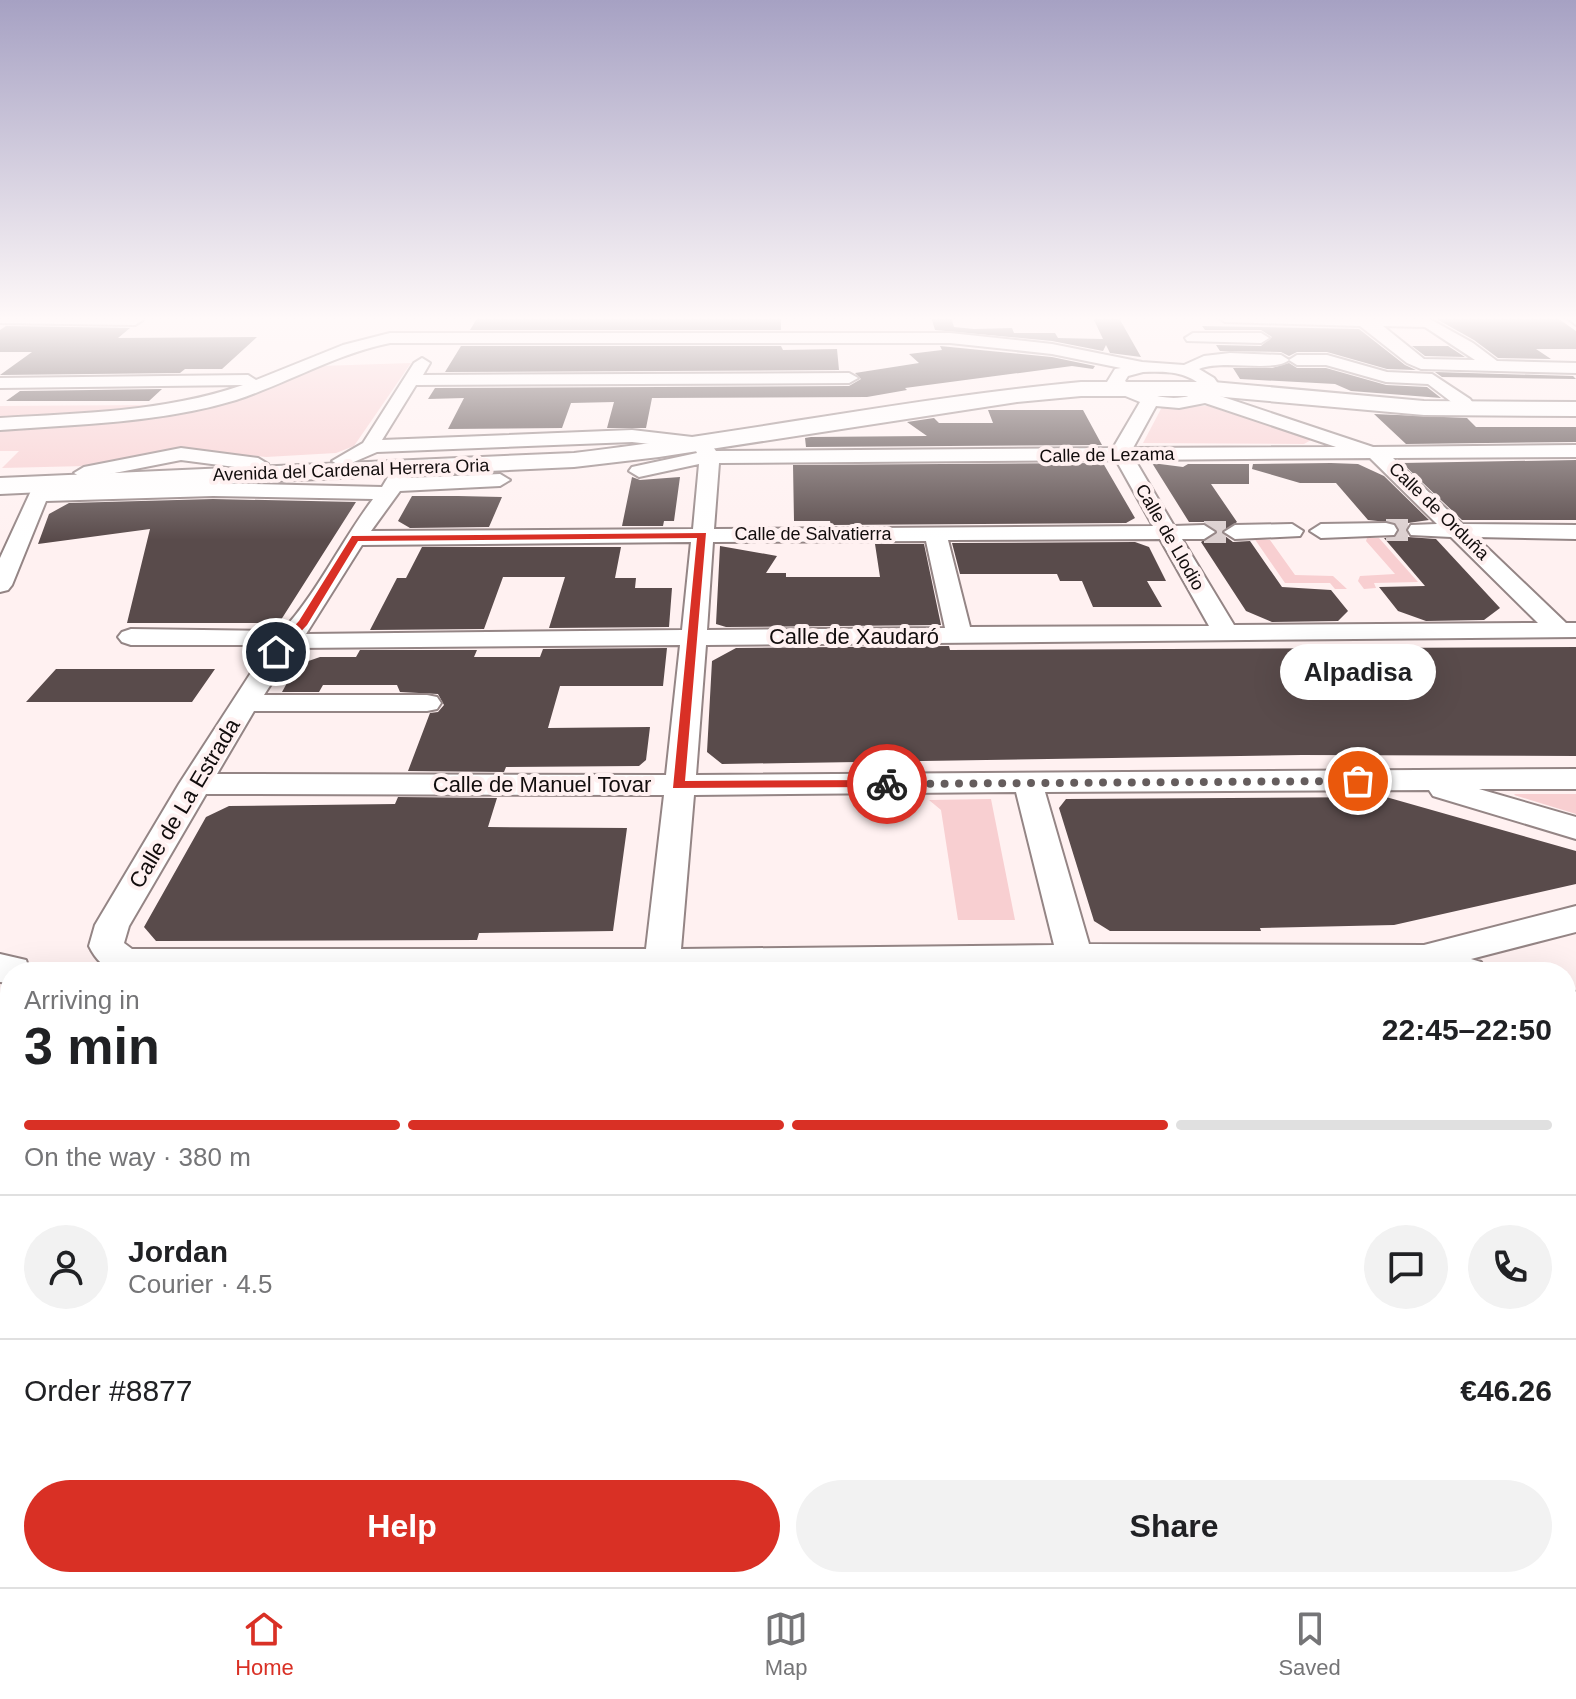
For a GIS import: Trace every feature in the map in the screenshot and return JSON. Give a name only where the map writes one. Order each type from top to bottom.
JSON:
[{"type":"main road","name":"Avenida del Cardenal Herrera Oria","points":[[0,477],[567,452],[671,440],[991,391]]},
{"type":"main road","name":"Avenida del Cardenal Herrera Oria","points":[[0,486],[41,490],[223,475],[359,459],[393,482],[574,460],[705,450],[1046,391]]},
{"type":"main road","name":"Avenida del Cardenal Herrera Oria","points":[[1222,391],[1424,408],[1576,406]]},
{"type":"main road","name":"Avenida del Cardenal Herrera Oria","points":[[1226,391],[1390,401],[1576,406]]},
{"type":"street","points":[[212,400],[223,391]]},
{"type":"street","points":[[0,424],[158,410],[212,400],[239,391]]},
{"type":"street","points":[[359,459],[404,391]]},
{"type":"street","points":[[1136,391],[1150,400],[1184,402],[1207,391]]},
{"type":"street","name":"Calle de Orduña","points":[[1212,391],[1375,452],[1568,630]]},
{"type":"street","points":[[1448,391],[1464,403]]},
{"type":"street","points":[[1123,455],[1124,444],[1150,400]]},
{"type":"street","name":"Avenida del Cardenal Herrera Oria","points":[[359,459],[632,436],[671,440],[705,450]]},
{"type":"street","points":[[660,962],[666,940],[693,639],[705,450]]},
{"type":"street","name":"Calle de Lezama","points":[[639,471],[705,450],[1123,455],[1576,451]]},
{"type":"street","name":"Calle de Llodio","points":[[1123,455],[1225,632]]},
{"type":"street","points":[[393,482],[500,480]]},
{"type":"street","name":"Avenida del Cardenal Herrera Oria","points":[[41,490],[355,489],[393,482]]},
{"type":"street","name":"Calle de La Estrada","points":[[129,962],[111,954],[106,946],[112,925],[244,703],[288,639],[303,623],[393,482]]},
{"type":"street","points":[[0,585],[41,490]]},
{"type":"street","points":[[1321,531],[1386,530]]},
{"type":"street","points":[[1419,530],[1576,532]]},
{"type":"street","points":[[1235,532],[1292,531]]},
{"type":"street","name":"Calle de Salvatierra","points":[[355,538],[1204,532]]},
{"type":"street","points":[[935,533],[959,635]]},
{"type":"street","name":"Calle de Xaudaró","points":[[131,637],[288,639],[309,642],[1568,630]]},
{"type":"street","points":[[244,703],[427,703]]},
{"type":"street","name":"Calle de Manuel Tovar","points":[[194,784],[678,785],[1576,779]]},
{"type":"street","name":"Calle de Manuel Tovar","points":[[1418,780],[1576,828]]},
{"type":"street","points":[[1028,783],[1062,803]]},
{"type":"street","points":[[1028,783],[1077,962]]},
{"type":"street","points":[[1296,962],[1423,958],[1576,919]]},
{"type":"street","points":[[1423,958],[1436,962]]},
{"type":"shaded area","points":[[255,391],[392,391],[354,446],[336,453],[266,457],[183,449],[86,466],[2,468],[19,451],[0,451],[0,429],[189,412]]},
{"type":"shaded area","points":[[0,406],[158,406],[0,420]]},
{"type":"shaded area","points":[[1208,406],[1311,440],[1304,444],[1143,443],[1162,407]]},
{"type":"shaded area","points":[[1254,538],[1270,540],[1295,575],[1333,576],[1347,589],[1335,589],[1330,583],[1285,583]]},
{"type":"shaded area","points":[[1367,538],[1379,538],[1418,582],[1374,583],[1376,588],[1364,589],[1358,581],[1360,576],[1395,574],[1366,541]]},
{"type":"shaded area","points":[[1515,794],[1576,794],[1576,814],[1514,795]]},
{"type":"shaded area","points":[[991,799],[1015,920],[958,920],[941,810],[929,800]]},
{"type":"building","points":[[20,391],[160,391],[149,401],[6,401]]},
{"type":"building","points":[[433,391],[901,391],[867,397],[652,398],[646,428],[607,428],[614,402],[571,403],[562,428],[448,429],[464,398],[428,399]]},
{"type":"building","points":[[1352,391],[1432,391],[1441,398]]},
{"type":"building","points":[[988,410],[1083,410],[1102,445],[806,447],[805,438],[811,437],[927,436],[907,422],[934,418],[939,423],[993,423]]},
{"type":"building","points":[[1374,414],[1467,418],[1476,427],[1576,427],[1576,442],[1406,444]]},
{"type":"building","points":[[1576,460],[1576,520],[1462,520],[1402,463]]},
{"type":"building","points":[[1103,463],[1135,518],[1126,523],[831,525],[830,521],[794,521],[793,465]]},
{"type":"building","points":[[1152,463],[1183,467],[1188,464],[1249,464],[1249,484],[1211,484],[1237,522],[1221,533],[1233,542],[1250,541],[1282,587],[1331,590],[1348,611],[1338,621],[1272,622],[1246,611],[1201,542],[1218,531],[1206,522],[1189,522]]},
{"type":"building","points":[[1253,464],[1358,464],[1384,476],[1429,520],[1408,523],[1405,528],[1408,537],[1436,539],[1500,608],[1484,620],[1426,621],[1398,611],[1379,587],[1425,586],[1384,538],[1397,537],[1400,532],[1397,523],[1368,520],[1336,483],[1300,483],[1252,469]]},
{"type":"building","points":[[632,477],[640,480],[680,477],[674,521],[664,521],[663,526],[622,526]]},
{"type":"building","points":[[412,496],[502,497],[489,527],[410,528],[398,521]]},
{"type":"building","points":[[213,499],[356,502],[279,623],[127,623],[150,529],[38,544],[49,514],[69,503]]},
{"type":"building","points":[[1135,542],[1149,547],[1166,581],[1147,581],[1162,607],[1093,607],[1082,581],[1060,581],[1057,574],[960,574],[952,543]]},
{"type":"building","points":[[875,544],[924,544],[941,625],[726,627],[716,624],[720,546],[777,556],[766,573],[786,573],[786,577],[880,577]]},
{"type":"building","points":[[422,547],[621,547],[615,578],[636,578],[635,588],[672,588],[669,627],[549,628],[565,577],[503,577],[484,629],[370,630],[397,578],[406,578]]},
{"type":"building","points":[[949,646],[950,650],[1576,647],[1576,756],[1302,755],[722,764],[707,752],[712,661],[736,648]]},
{"type":"building","points":[[667,648],[663,686],[560,686],[548,728],[650,727],[646,760],[639,766],[506,767],[504,772],[408,771],[430,713],[438,712],[444,705],[438,694],[400,692],[397,685],[323,685],[319,692],[282,692],[297,665],[320,657],[356,657],[360,650],[477,650],[474,657],[540,657],[543,649]]},
{"type":"building","points":[[56,669],[215,669],[192,702],[26,702]]},
{"type":"building","points":[[398,797],[497,798],[488,827],[627,828],[613,931],[479,933],[477,940],[156,941],[144,927],[206,817],[229,806],[395,804]]},
{"type":"building","points":[[1386,797],[1576,851],[1576,884],[1394,925],[1260,928],[1261,931],[1110,931],[1094,921],[1059,808],[1066,799]]},
{"type":"tunnel","points":[[1386,530],[1419,530]]},
{"type":"tunnel","points":[[1204,532],[1235,532]]},
{"type":"way so far","points":[[887,784],[1358,781]]},
{"type":"place","name":"Alpadisa","points":[[1358,781]]},
{"type":"route","points":[[276,652],[303,623],[355,538],[702,535],[678,785],[887,784]]}]
